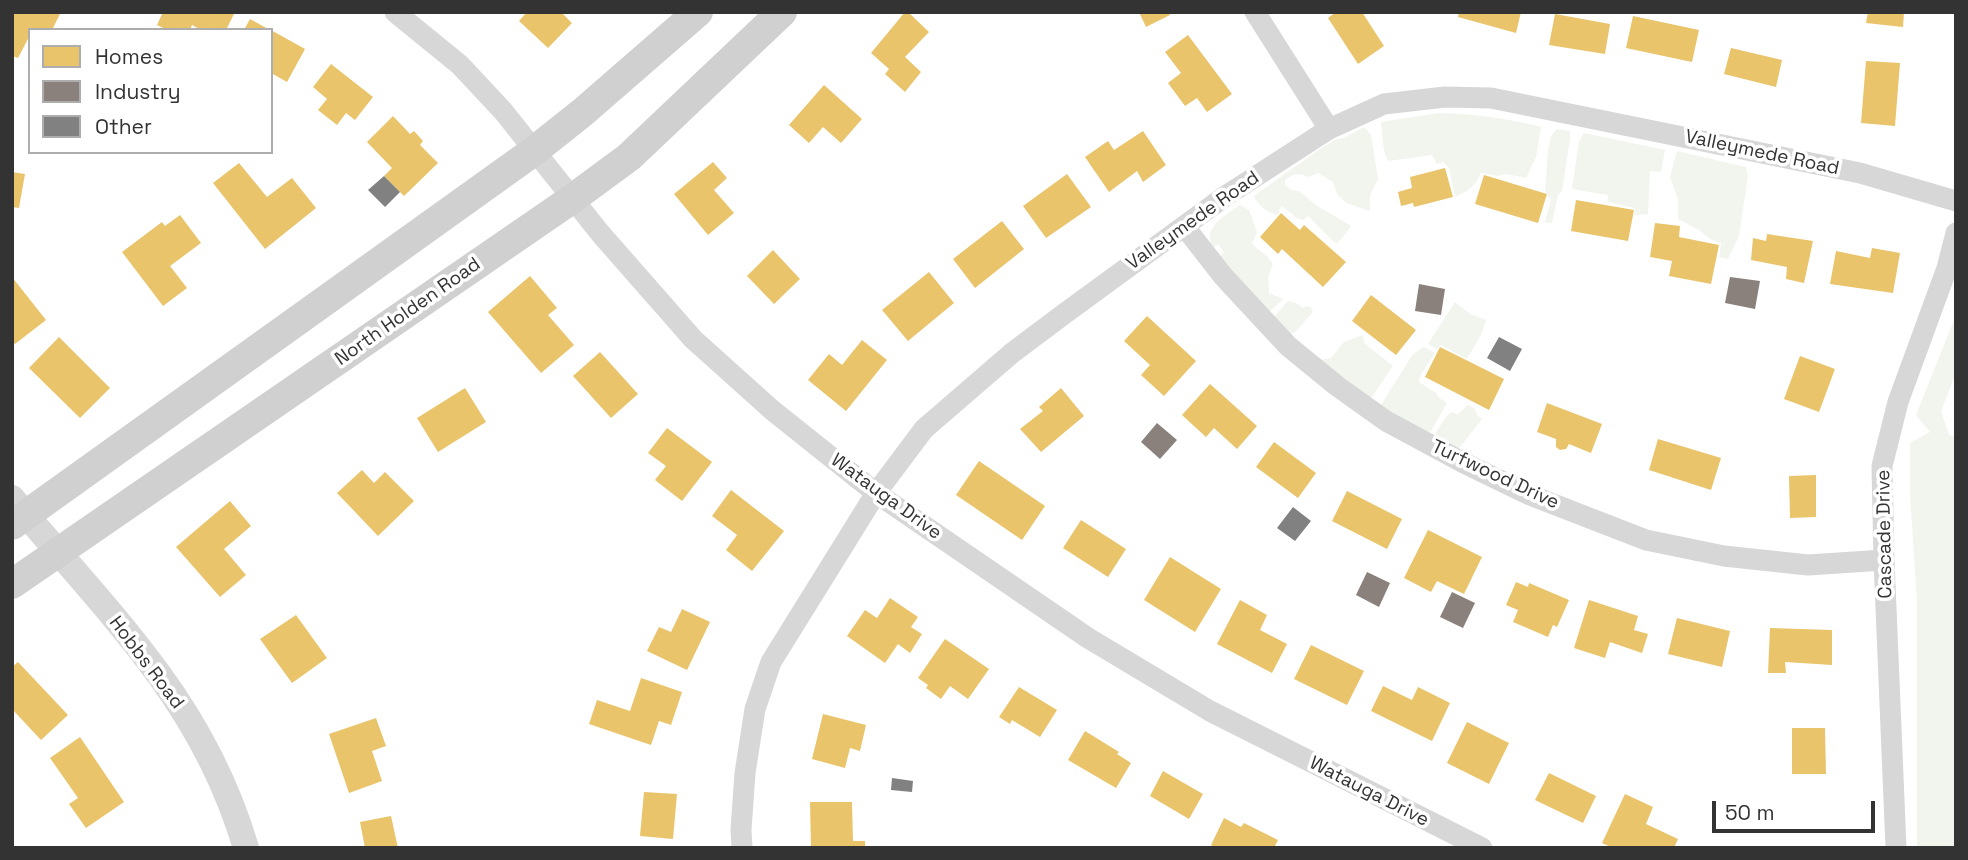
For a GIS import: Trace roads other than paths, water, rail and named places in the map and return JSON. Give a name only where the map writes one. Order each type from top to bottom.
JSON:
[{"type":"main road","points":[[17,513],[534,151],[698,12]]},
{"type":"main road","name":"North Holden Road","points":[[12,584],[629,157],[782,12]]},
{"type":"street","name":"Watauga Drive","points":[[395,12],[460,65],[508,117],[572,199],[692,339],[772,410],[876,493],[1087,638],[1210,711],[1482,848]]},
{"type":"street","points":[[1255,12],[1329,129]]},
{"type":"street","name":"Valleymede Road","points":[[742,848],[747,760],[755,709],[771,662],[876,493],[924,429],[1012,353],[1224,197],[1329,129],[1384,104],[1445,97],[1491,98],[1860,173],[1956,201]]},
{"type":"street","name":"Turfwood Drive","points":[[1184,226],[1223,276],[1288,346],[1336,386],[1386,421],[1530,495],[1646,540],[1724,556],[1808,565],[1884,560]]},
{"type":"street","name":"Cascade Drive","points":[[1896,848],[1882,466],[1898,402],[1947,268],[1956,233]]},
{"type":"street","name":"Hobbs Road","points":[[17,513],[59,553],[160,676],[216,773],[239,824],[246,848]]}]
